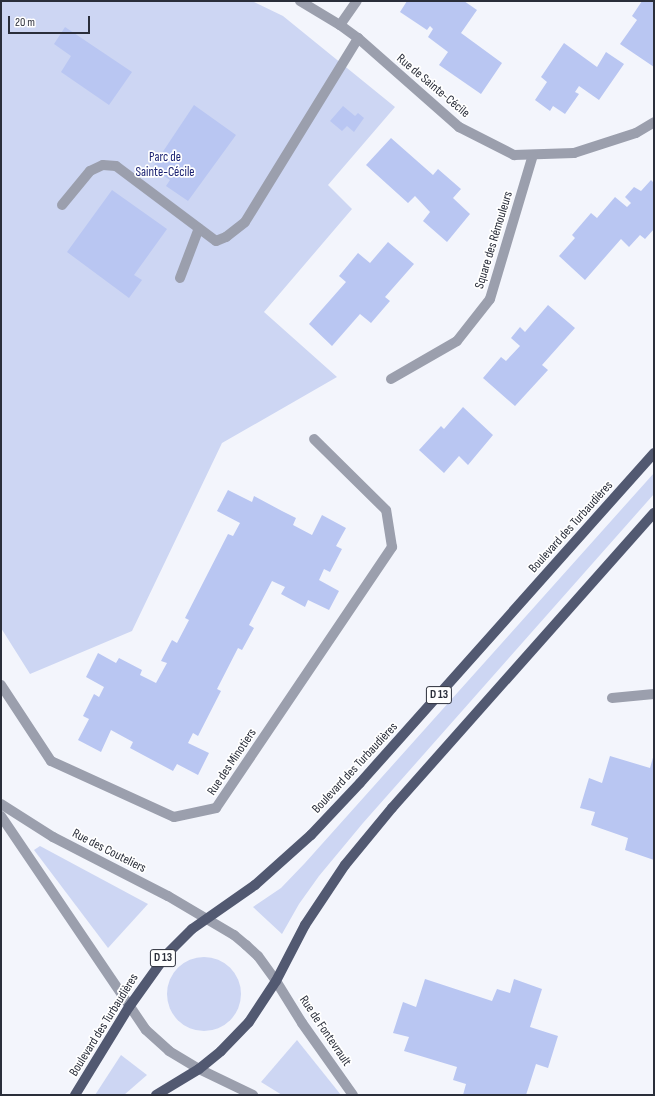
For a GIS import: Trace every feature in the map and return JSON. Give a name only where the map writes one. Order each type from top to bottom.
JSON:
[{"type":"main road","name":"Boulevard des Turbaudières","points":[[75,1095],[129,1007],[178,941],[255,885],[322,823],[366,778],[654,453]]},
{"type":"main road","points":[[156,1095],[199,1068],[221,1051],[249,1022],[276,981],[305,925],[345,865],[392,808],[654,512]]},
{"type":"street","name":"Rue de Sainte-Cécile","points":[[300,1],[340,25],[358,38],[460,127],[514,155],[574,153],[636,133],[654,122]]},
{"type":"street","points":[[340,25],[356,1]]},
{"type":"street","points":[[62,205],[90,171],[103,165],[116,166],[216,241],[230,234],[245,222],[358,38]]},
{"type":"street","name":"Square des Rémouleurs","points":[[391,379],[457,341],[490,299],[533,155]]},
{"type":"street","points":[[180,278],[199,228]]},
{"type":"street","name":"Rue des Minotiers","points":[[1,685],[51,761],[174,817],[216,808],[392,547],[386,510],[314,439]]},
{"type":"street","points":[[612,698],[654,694]]},
{"type":"street","name":"Rue des Couteliers","points":[[1,804],[53,837],[168,896],[207,919]]},
{"type":"street","points":[[1,816],[129,1007],[157,1041],[169,1051],[199,1068],[253,1095]]},
{"type":"street","points":[[207,919],[246,945],[258,956],[276,981]]},
{"type":"street","name":"Rue de Fontevrault","points":[[276,981],[302,1023],[353,1095]]},
{"type":"green space","name":"Parc de Sainte-Cécile","points":[[1,1],[252,1],[283,16],[395,107],[328,185],[352,209],[264,312],[337,377],[222,443],[132,631],[30,674],[1,628]]},
{"type":"green space","points":[[654,473],[654,494],[363,823],[319,876],[299,904],[282,934],[253,907],[281,888],[305,863]]},
{"type":"green space","points":[[40,846],[148,904],[108,948],[34,850]]},
{"type":"green space","points":[[204,957],[218,960],[230,968],[238,980],[241,994],[238,1008],[230,1020],[218,1028],[204,1031],[190,1028],[178,1020],[170,1008],[167,994],[170,980],[178,968],[190,960]]},
{"type":"green space","points":[[297,1040],[341,1095],[282,1095],[261,1082]]},
{"type":"green space","points":[[121,1055],[147,1075],[124,1095],[95,1095]]},
{"type":"building","points":[[407,1],[464,1],[477,10],[461,33],[502,63],[481,94],[439,65],[448,52],[428,37],[433,29],[430,26],[427,30],[400,12]]},
{"type":"building","points":[[642,1],[654,1],[654,67],[620,44],[637,20],[632,16]]},
{"type":"building","points":[[65,27],[132,72],[109,105],[61,72],[71,56],[54,44]]},
{"type":"building","points":[[564,43],[597,67],[606,52],[624,64],[599,100],[579,86],[575,92],[579,94],[565,114],[553,106],[550,111],[535,100],[547,82],[541,77]]},
{"type":"building","points":[[194,105],[236,135],[188,201],[166,186],[170,180],[152,168]]},
{"type":"building","points":[[343,106],[355,116],[358,113],[364,118],[354,132],[347,126],[342,131],[330,121]]},
{"type":"building","points":[[391,138],[433,175],[438,169],[461,189],[453,198],[470,214],[447,242],[423,221],[430,212],[415,196],[408,203],[366,165]]},
{"type":"building","points":[[651,180],[654,183],[654,229],[645,239],[640,235],[629,247],[621,239],[585,280],[559,256],[575,238],[572,235],[591,213],[597,218],[615,197],[627,207],[631,203],[625,197],[634,187],[641,191]]},
{"type":"building","points":[[112,190],[167,229],[134,275],[142,280],[129,298],[67,252]]},
{"type":"building","points":[[388,242],[414,264],[385,297],[390,301],[371,323],[360,314],[332,346],[309,324],[346,282],[339,276],[358,253],[370,263]]},
{"type":"building","points":[[548,305],[575,328],[542,365],[548,370],[515,406],[483,378],[501,357],[506,361],[520,346],[511,338],[520,327],[525,332]]},
{"type":"building","points":[[463,407],[493,435],[468,465],[459,456],[444,473],[419,450],[441,426],[444,429]]},
{"type":"building","points":[[228,490],[252,502],[254,496],[296,518],[293,525],[312,535],[322,515],[346,528],[336,546],[342,549],[330,572],[324,569],[319,580],[339,591],[329,610],[308,600],[305,607],[281,594],[285,587],[272,581],[249,625],[254,628],[242,650],[238,648],[217,689],[221,691],[198,736],[193,733],[188,743],[209,753],[198,775],[177,764],[173,771],[130,748],[133,742],[111,730],[101,752],[78,740],[89,719],[83,716],[94,694],[99,697],[104,687],[86,677],[98,653],[116,663],[119,658],[142,670],[140,675],[156,683],[167,663],[161,661],[172,640],[177,643],[189,620],[185,618],[228,534],[233,536],[240,523],[217,511]]},
{"type":"building","points":[[654,754],[654,860],[625,850],[628,838],[591,825],[595,812],[580,808],[589,778],[602,783],[610,756],[650,768]]},
{"type":"building","points":[[425,979],[492,1001],[497,989],[510,993],[514,979],[542,989],[530,1027],[558,1036],[548,1068],[536,1064],[526,1095],[463,1095],[466,1084],[453,1080],[457,1067],[404,1051],[409,1037],[393,1033],[403,1002],[416,1007]]}]
